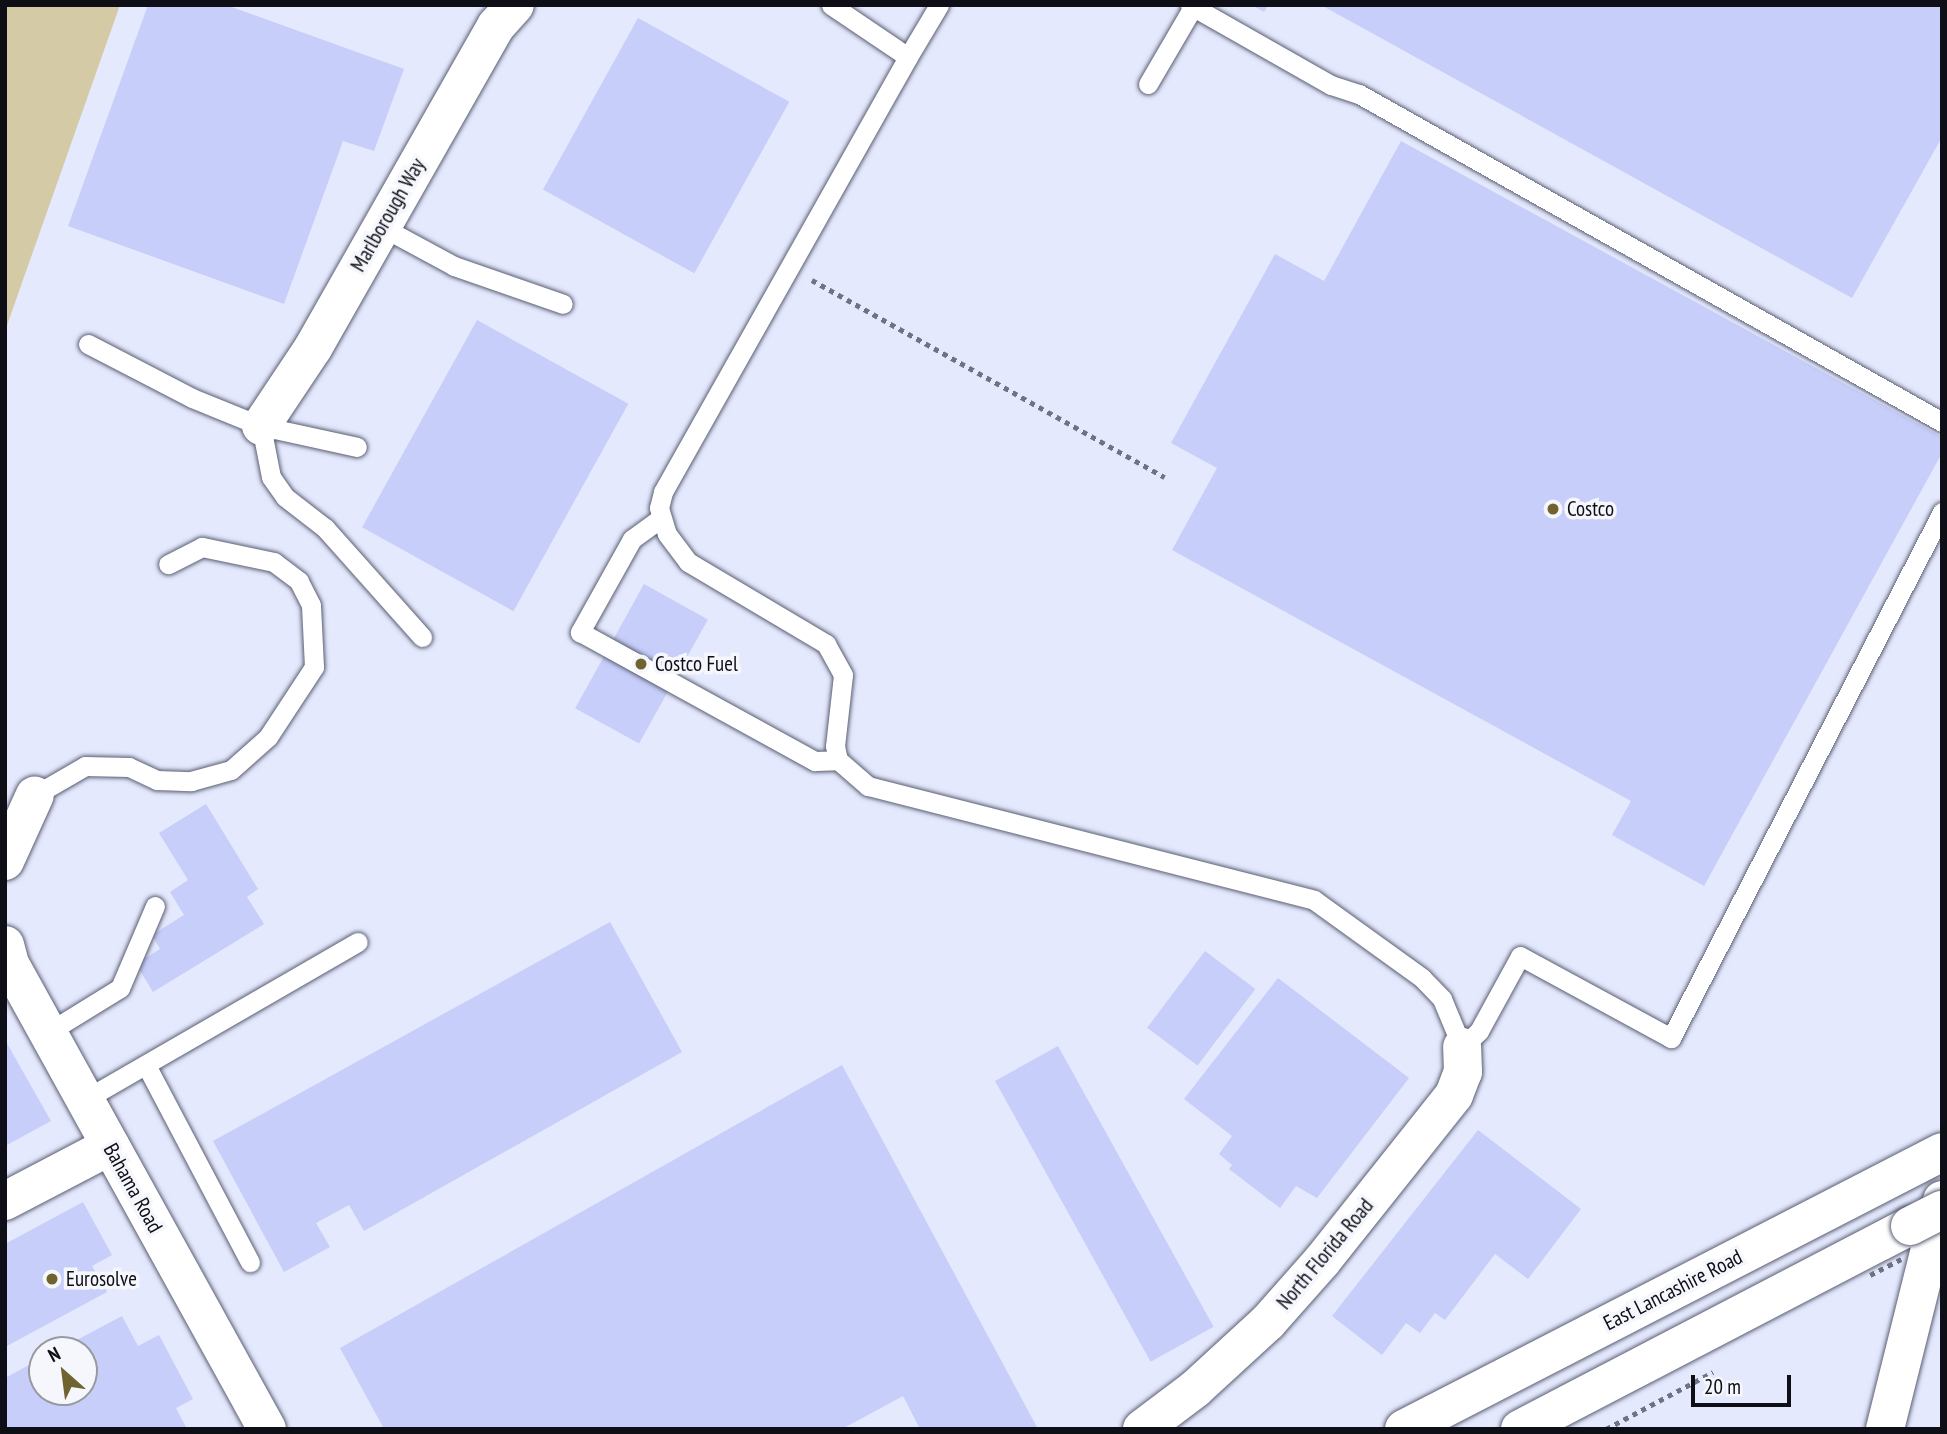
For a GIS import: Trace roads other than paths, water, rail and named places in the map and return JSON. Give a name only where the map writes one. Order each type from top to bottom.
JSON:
[{"type":"main road","name":"Marlborough Way","points":[[261,426],[306,358],[496,26],[516,5]]},
{"type":"main road","points":[[5,861],[35,795]]},
{"type":"main road","name":"Bahama Road","points":[[7,959],[267,1429]]},
{"type":"main road","name":"North Florida Road","points":[[1142,1429],[1195,1389],[1268,1322],[1322,1261],[1454,1095],[1463,1072],[1462,1047]]},
{"type":"main road","points":[[5,1201],[110,1146]]},
{"type":"main road","name":"East Lancashire Road","points":[[1404,1429],[1935,1156]]},
{"type":"main road","points":[[1885,1429],[1942,1200]]},
{"type":"main road","points":[[1520,1429],[1926,1218]]},
{"type":"lane","points":[[832,5],[908,57]]},
{"type":"lane","points":[[939,5],[663,492],[661,518],[676,549],[688,562],[814,635],[831,650],[844,675],[835,746],[838,760],[852,775],[887,795],[1314,900],[1422,978],[1442,999],[1462,1047],[1479,1031],[1520,956],[1671,1038],[1942,512]]},
{"type":"lane","points":[[1148,84],[1192,6],[1331,85],[1359,94],[1942,422]]},
{"type":"lane","points":[[382,227],[454,267],[563,304]]},
{"type":"lane","points":[[88,344],[192,398],[261,426],[356,447]]},
{"type":"lane","points":[[261,426],[271,477],[285,496],[326,528],[422,637]]},
{"type":"lane","points":[[661,518],[632,540],[580,632],[815,761],[838,760]]},
{"type":"lane","points":[[35,795],[85,766],[129,767],[157,780],[191,781],[231,770],[268,737],[314,667],[311,605],[299,581],[274,562],[202,547],[168,564]]},
{"type":"lane","points":[[47,1033],[120,988],[155,905]]},
{"type":"lane","points":[[84,1100],[358,942]]},
{"type":"lane","points":[[146,1065],[250,1262]]},
{"type":"place","name":"Costco","points":[[1553,509]]},
{"type":"place","name":"Costco Fuel","points":[[641,664]]},
{"type":"place","name":"Eurosolve","points":[[52,1279]]}]
